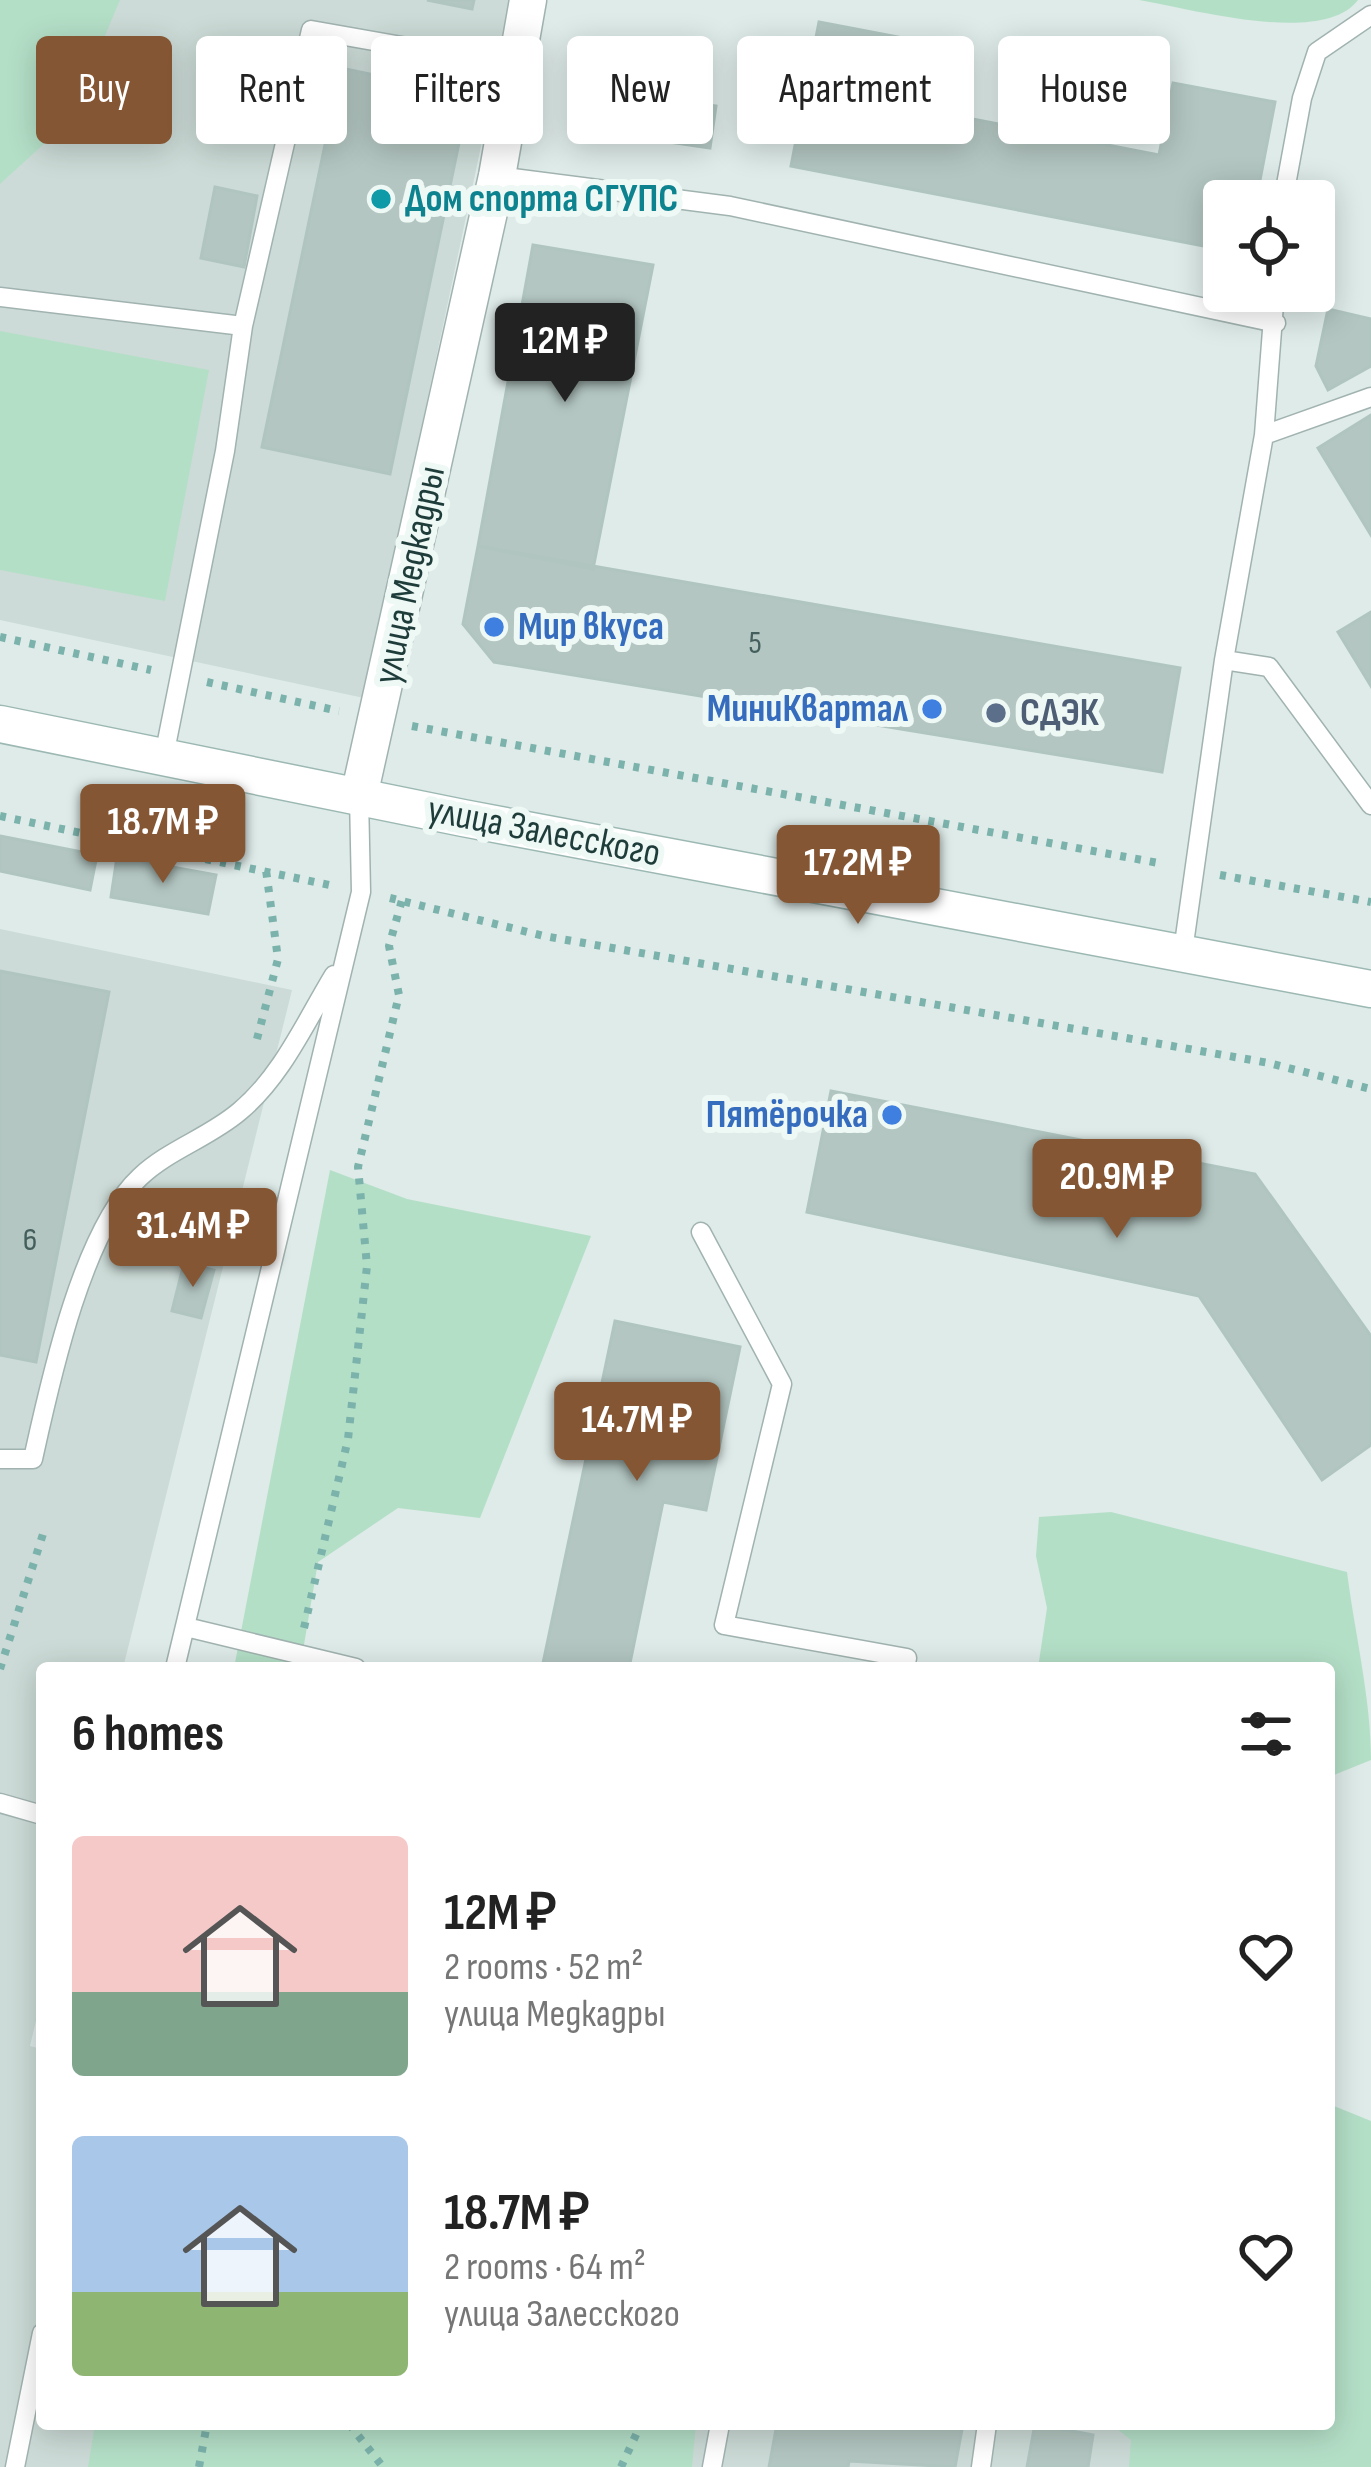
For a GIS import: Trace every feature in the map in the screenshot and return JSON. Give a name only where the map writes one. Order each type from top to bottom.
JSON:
[{"type":"main road","name":"улица Медкадры","points":[[521,36],[528,0]]},
{"type":"main road","name":"улица Медкадры","points":[[359,796],[502,144]]},
{"type":"main road","name":"улица Залесского","points":[[0,724],[1371,989]]},
{"type":"lane","points":[[1287,180],[1302,98],[1317,52],[1371,15]]},
{"type":"lane","points":[[164,756],[225,451],[243,326],[310,30],[371,41]]},
{"type":"lane","points":[[497,176],[730,206],[1276,323]]},
{"type":"lane","points":[[0,297],[243,326]]},
{"type":"lane","points":[[1183,951],[1224,660],[1264,435],[1276,312]]},
{"type":"lane","points":[[1264,435],[1371,397]]},
{"type":"lane","points":[[1224,660],[1269,668],[1371,805]]},
{"type":"lane","points":[[177,1662],[361,892],[359,796]]},
{"type":"lane","points":[[0,1459],[33,1460],[62,1346],[103,1227],[140,1177],[237,1114],[266,1088],[343,961]]},
{"type":"lane","points":[[701,1232],[782,1384],[724,1625],[907,1658],[906,1662]]},
{"type":"lane","points":[[186,1627],[331,1662]]},
{"type":"lane","points":[[0,1803],[36,1813]]},
{"type":"lane","points":[[15,2467],[36,2363]]},
{"type":"lane","points":[[712,2467],[719,2430]]},
{"type":"lane","points":[[981,2467],[986,2430]]},
{"type":"path","points":[[379,719],[1371,902]]},
{"type":"path","points":[[0,816],[266,870],[544,936],[1269,1063],[1371,1089]]},
{"type":"path","points":[[254,1048],[278,959],[266,870]]},
{"type":"path","points":[[298,1654],[348,1439],[367,1266],[358,1167],[399,995],[388,946],[402,900]]},
{"type":"path","points":[[0,1669],[43,1534]]},
{"type":"path","points":[[199,2467],[206,2430]]},
{"type":"path","points":[[354,2430],[383,2467]]},
{"type":"path","points":[[621,2467],[638,2430]]},
{"type":"shaded area","points":[[0,0],[512,0],[504,36],[371,36],[371,144],[481,144],[364,698],[0,620]]},
{"type":"shaded area","points":[[0,929],[292,990],[124,1662],[36,1662],[36,2021],[30,2046],[36,2048],[36,2430],[1335,2430],[1371,2467],[0,2467]]},
{"type":"green space","points":[[0,0],[120,0],[105,36],[36,36],[36,144],[44,144],[0,184]]},
{"type":"green space","points":[[1139,0],[1358,0],[1341,14],[1287,23]]},
{"type":"green space","points":[[0,331],[209,370],[165,601],[0,570]]},
{"type":"green space","points":[[330,1170],[407,1199],[591,1236],[480,1518],[398,1508],[318,1562],[301,1662],[235,1662]]},
{"type":"green space","points":[[1111,1512],[1347,1572],[1366,1690],[1371,1760],[1335,1775],[1335,1662],[1039,1662],[1047,1608],[1036,1556],[1039,1517]]},
{"type":"green space","points":[[1335,2106],[1371,2121],[1371,2467],[1129,2467],[1131,2440],[1118,2430],[1335,2430]]},
{"type":"green space","points":[[94,2430],[695,2430],[692,2467],[88,2467]]},
{"type":"building","points":[[427,0],[474,0],[472,9]]},
{"type":"building","points":[[819,22],[892,36],[816,36]]},
{"type":"building","name":"Дом спорта СГУПС","points":[[347,69],[371,74],[371,144],[459,144],[390,474],[262,447],[325,144],[347,144]]},
{"type":"building","points":[[1173,83],[1275,102],[1260,180],[1203,180],[1203,246],[791,166],[795,144],[974,144],[974,119],[998,124],[998,144],[1102,144],[1159,155],[1161,144],[1170,144]]},
{"type":"building","points":[[215,187],[257,196],[244,267],[201,258]]},
{"type":"building","points":[[533,245],[653,265],[593,569],[478,546]]},
{"type":"building","points":[[1327,312],[1371,319],[1371,366],[1328,390],[1316,366]]},
{"type":"building","points":[[1371,415],[1371,535],[1318,448]]},
{"type":"building","points":[[478,546],[1180,668],[1162,772],[494,662],[463,624]]},
{"type":"building","points":[[1371,612],[1371,686],[1338,632]]},
{"type":"building","points":[[0,836],[97,855],[90,890],[0,871]]},
{"type":"building","points":[[117,857],[216,875],[208,914],[111,897]]},
{"type":"building","points":[[0,971],[109,992],[36,1362],[0,1355]]},
{"type":"building","points":[[831,1091],[1255,1174],[1371,1336],[1371,1445],[1322,1480],[1199,1296],[807,1212]]},
{"type":"building","points":[[184,1263],[214,1270],[201,1318],[172,1311]]},
{"type":"building","points":[[615,1321],[740,1347],[706,1510],[663,1502],[630,1662],[543,1662]]},
{"type":"building","points":[[776,2430],[962,2430],[955,2467],[849,2461],[848,2467],[769,2467]]},
{"type":"building","points":[[1034,2430],[1093,2435],[1088,2467],[1027,2467]]},
{"type":"place","name":"Дом спорта СГУПС","points":[[381,199]]},
{"type":"place","name":"Мир вкуса","points":[[494,627]]},
{"type":"place","name":"МиниКвартал","points":[[932,709]]},
{"type":"place","name":"СДЭК","points":[[996,713]]},
{"type":"place","name":"Пятёрочка","points":[[892,1115]]}]
